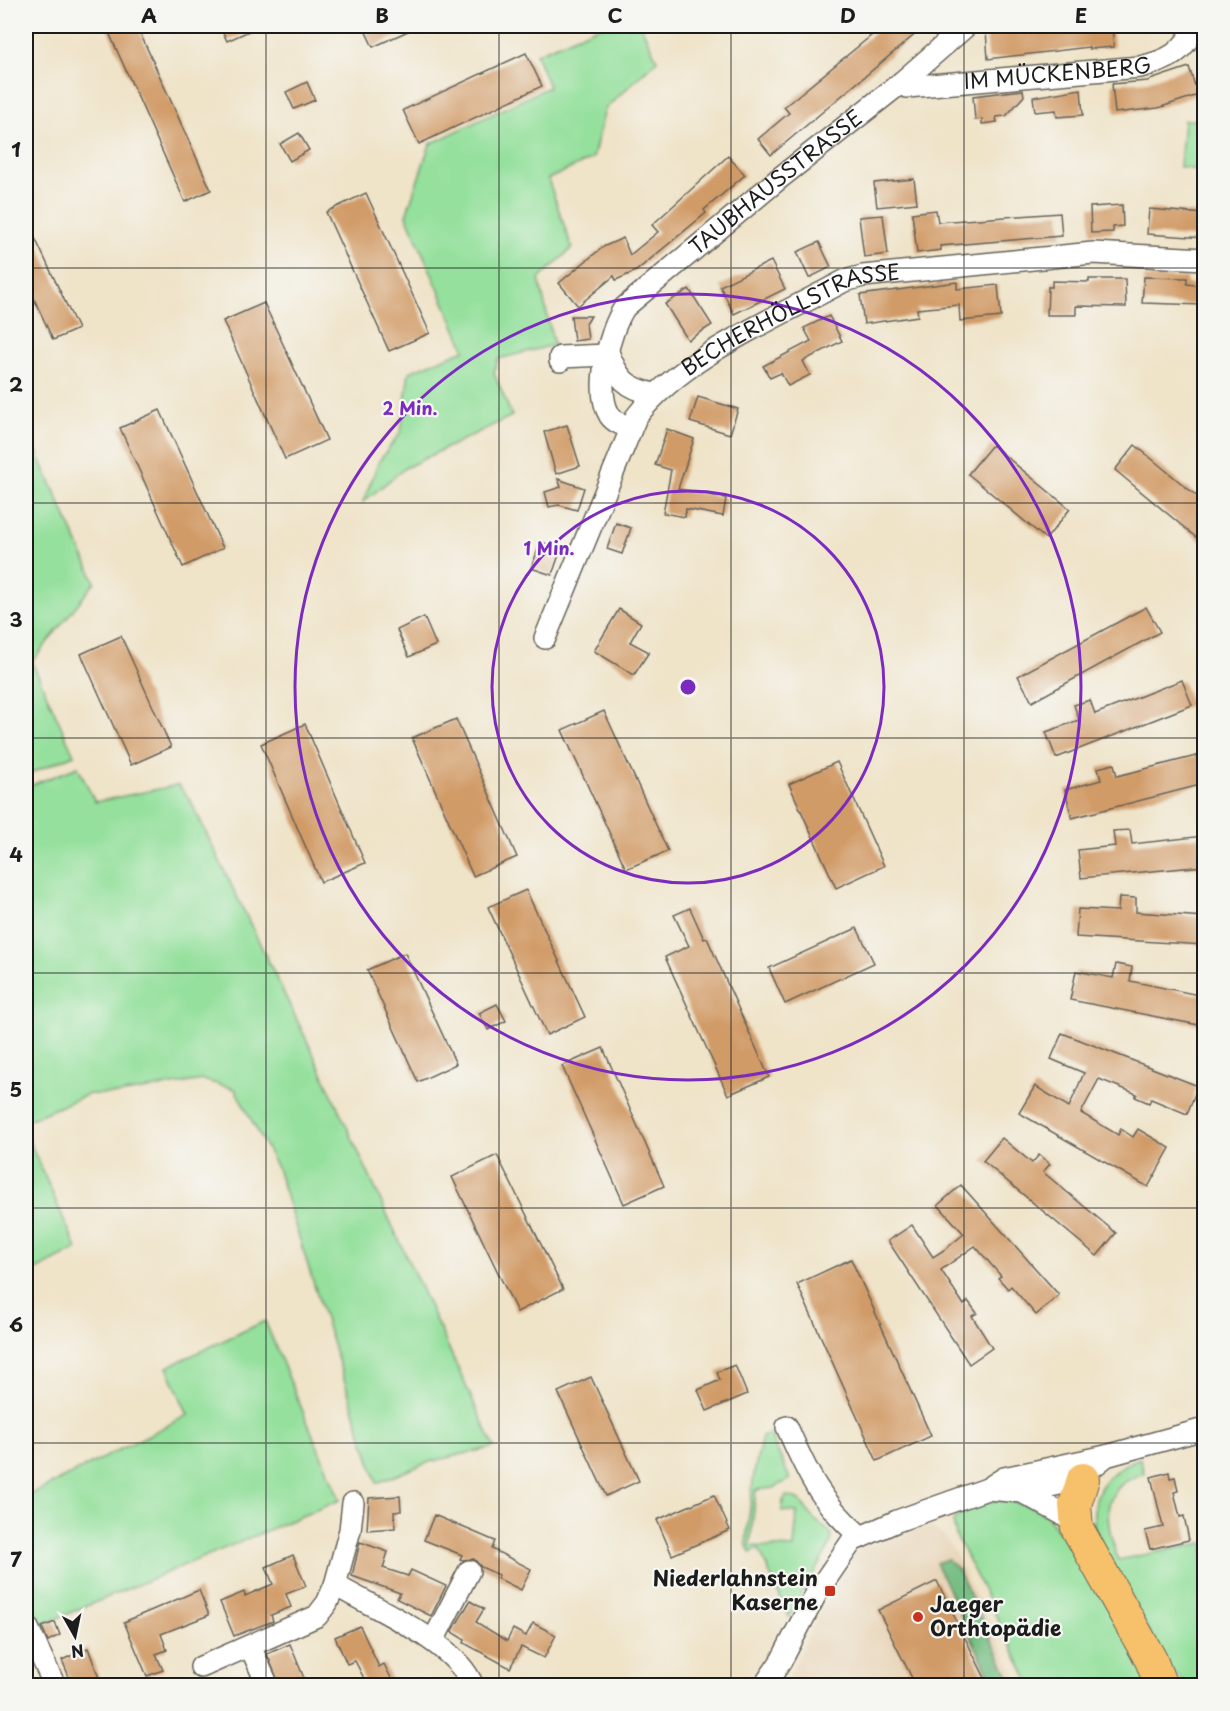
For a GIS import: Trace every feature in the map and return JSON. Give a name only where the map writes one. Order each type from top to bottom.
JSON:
[{"type":"highway","points":[[1083,1479],[1077,1496],[1075,1521],[1080,1537],[1156,1673],[1174,1686]]},
{"type":"street","name":"TAUBHAUSSTRASSE","points":[[610,360],[614,327],[625,307],[781,177],[902,82],[966,26]]},
{"type":"street","name":"IM MÜCKENBERG","points":[[902,82],[907,87],[1140,67],[1177,54],[1196,26]]},
{"type":"street","name":"BECHERHÖLLSTRASSE","points":[[545,638],[634,422],[654,394],[726,345],[852,278],[1093,253],[1204,258]]},
{"type":"street","points":[[560,361],[560,357],[610,360],[635,390],[654,394]]},
{"type":"street","points":[[610,360],[634,422]]},
{"type":"street","points":[[787,1427],[810,1479],[822,1498],[840,1519],[860,1536]]},
{"type":"street","points":[[764,1686],[782,1661],[838,1558],[852,1541],[860,1536],[987,1489],[1004,1478],[1106,1456],[1204,1429]]},
{"type":"street","points":[[987,1489],[1022,1492],[1083,1479],[1106,1456]]},
{"type":"street","points":[[1026,1472],[1059,1473],[1083,1479]]},
{"type":"street","points":[[1022,1492],[1075,1521]]},
{"type":"street","points":[[201,1666],[317,1616],[327,1603],[335,1585],[350,1530],[352,1503]]},
{"type":"street","points":[[433,1641],[469,1571]]},
{"type":"street","points":[[335,1585],[433,1641],[454,1659],[470,1677],[473,1686]]},
{"type":"street","points":[[26,1624],[55,1686]]},
{"type":"street","points":[[250,1646],[268,1686]]},
{"type":"shaded area","points":[[930,1526],[944,1536],[956,1555],[1020,1685],[785,1686],[822,1606],[858,1548]]},
{"type":"green space","points":[[601,26],[641,26],[657,60],[605,109],[593,158],[548,179],[572,248],[539,279],[554,345],[498,359],[494,373],[512,416],[405,468],[363,502],[379,461],[401,432],[409,372],[465,350],[406,215],[430,144],[549,87],[536,54]]},
{"type":"green space","points":[[1184,120],[1204,120],[1204,171],[1180,167]]},
{"type":"green space","points":[[26,428],[95,582],[32,662],[74,755],[26,775]]},
{"type":"green space","points":[[78,767],[95,802],[178,785],[190,800],[312,1051],[494,1447],[429,1462],[377,1483],[277,1168],[235,1089],[203,1080],[118,1094],[89,1094],[26,1121],[26,787]]},
{"type":"green space","points":[[26,1134],[77,1249],[26,1275]]},
{"type":"green space","points":[[265,1321],[340,1500],[34,1628],[26,1610],[26,1497],[188,1415],[167,1367]]},
{"type":"green space","points":[[770,1434],[790,1479],[774,1488],[756,1490],[750,1546],[794,1548],[797,1512],[782,1511],[786,1496],[799,1499],[813,1518],[831,1533],[831,1543],[789,1617],[759,1549],[750,1553],[746,1543],[754,1473],[762,1437]]},
{"type":"green space","points":[[1204,1440],[1204,1460],[1197,1462],[1192,1442]]},
{"type":"green space","points":[[1140,1458],[1144,1473],[1118,1488],[1112,1497],[1108,1508],[1110,1532],[1118,1560],[1204,1543],[1204,1685],[1187,1685],[1171,1670],[1095,1535],[1094,1508],[1101,1487],[1117,1471]]},
{"type":"green space","points":[[1004,1499],[1034,1508],[1049,1518],[1078,1556],[1154,1685],[1031,1685],[956,1536],[953,1521],[969,1508]]},
{"type":"green space","points":[[947,1559],[958,1569],[1013,1685],[994,1685],[936,1563]]},
{"type":"building","points":[[106,26],[137,26],[211,190],[185,202]]},
{"type":"building","points":[[220,26],[260,26],[227,41]]},
{"type":"building","points":[[363,26],[419,26],[373,47]]},
{"type":"building","points":[[883,26],[925,26],[771,155],[758,139],[789,113],[784,107]]},
{"type":"building","points":[[1031,26],[1112,26],[1114,47],[1089,49],[1089,47],[988,59],[986,31],[1032,28]]},
{"type":"building","points":[[526,53],[542,86],[419,144],[403,110]]},
{"type":"building","points":[[1189,67],[1198,95],[1158,108],[1115,113],[1112,84],[1147,81]]},
{"type":"building","points":[[307,82],[315,100],[294,109],[286,92]]},
{"type":"building","points":[[1081,89],[1083,115],[1057,117],[1056,110],[1035,112],[1033,97]]},
{"type":"building","points":[[1023,90],[1024,96],[1006,116],[996,117],[997,122],[982,124],[982,119],[975,120],[973,96]]},
{"type":"building","points":[[299,133],[309,150],[290,161],[280,144]]},
{"type":"building","points":[[728,156],[745,175],[704,210],[706,213],[636,271],[616,280],[614,276],[578,306],[559,283],[603,247],[623,238],[630,255],[658,232],[652,225]]},
{"type":"building","points":[[914,179],[917,203],[877,207],[874,183]]},
{"type":"building","points":[[366,193],[430,333],[389,351],[326,212]]},
{"type":"building","points":[[1122,205],[1123,226],[1113,227],[1113,232],[1091,233],[1090,207]]},
{"type":"building","points":[[1149,209],[1204,214],[1204,238],[1147,234]]},
{"type":"building","points":[[936,210],[938,222],[1060,213],[1062,236],[940,246],[941,250],[917,253],[912,213]]},
{"type":"building","points":[[883,215],[888,254],[864,257],[859,217]]},
{"type":"building","points":[[35,238],[78,329],[53,340],[26,281],[26,243]]},
{"type":"building","points":[[819,242],[831,267],[809,278],[797,252]]},
{"type":"building","points":[[771,261],[785,289],[734,314],[720,286]]},
{"type":"building","points":[[1144,277],[1187,278],[1187,284],[1204,286],[1204,305],[1142,303]]},
{"type":"building","points":[[1089,279],[1125,279],[1126,307],[1076,306],[1076,315],[1047,315],[1048,287],[1052,287],[1052,281],[1089,282]]},
{"type":"building","points":[[957,282],[957,289],[998,285],[1001,317],[960,321],[959,305],[917,309],[918,316],[864,324],[860,295]]},
{"type":"building","points":[[689,289],[712,325],[688,340],[665,304]]},
{"type":"building","points":[[264,303],[327,440],[285,459],[223,321]]},
{"type":"building","points":[[571,316],[591,316],[586,324],[588,339],[574,341]]},
{"type":"building","points":[[829,316],[842,341],[803,361],[810,375],[788,386],[781,373],[770,378],[763,366],[811,341],[804,328]]},
{"type":"building","points":[[698,397],[738,409],[730,434],[690,422]]},
{"type":"building","points":[[160,410],[223,548],[183,567],[120,428]]},
{"type":"building","points":[[567,425],[580,466],[556,474],[544,432]]},
{"type":"building","points":[[667,429],[694,439],[678,489],[726,498],[723,516],[686,509],[685,517],[663,513],[671,470],[655,465]]},
{"type":"building","points":[[992,445],[1070,509],[1046,539],[968,474]]},
{"type":"building","points":[[1135,445],[1204,502],[1204,544],[1115,470]]},
{"type":"building","points":[[558,479],[584,488],[577,510],[559,505],[549,507],[545,492],[561,487]]},
{"type":"building","points":[[616,523],[631,528],[622,554],[607,549]]},
{"type":"building","points":[[541,542],[561,549],[552,575],[531,568]]},
{"type":"building","points":[[1146,607],[1160,632],[1032,702],[1018,676]]},
{"type":"building","points":[[619,609],[641,623],[630,642],[649,652],[634,675],[594,651]]},
{"type":"building","points":[[424,617],[436,645],[409,657],[397,630]]},
{"type":"building","points":[[121,636],[171,747],[131,765],[81,654]]},
{"type":"building","points":[[1182,680],[1192,705],[1056,758],[1046,732],[1079,720],[1074,705],[1090,700],[1095,714]]},
{"type":"building","points":[[604,711],[668,851],[626,869],[562,730]]},
{"type":"building","points":[[456,719],[517,857],[473,876],[412,738]]},
{"type":"building","points":[[305,724],[365,863],[321,882],[261,744]]},
{"type":"building","points":[[1204,754],[1204,784],[1072,818],[1065,790],[1101,780],[1098,768],[1114,764],[1117,776]]},
{"type":"building","points":[[837,762],[884,866],[836,888],[789,784]]},
{"type":"building","points":[[1130,830],[1132,844],[1204,836],[1204,866],[1081,878],[1078,850],[1115,846],[1113,831]]},
{"type":"building","points":[[526,890],[585,1017],[547,1035],[488,907]]},
{"type":"building","points":[[1119,897],[1136,898],[1136,912],[1204,917],[1204,945],[1076,937],[1078,909],[1118,911]]},
{"type":"building","points":[[690,908],[704,939],[707,938],[769,1077],[728,1095],[665,957],[689,946],[674,915]]},
{"type":"building","points":[[857,928],[874,963],[785,1004],[769,968]]},
{"type":"building","points":[[405,953],[456,1064],[418,1082],[367,970]]},
{"type":"building","points":[[1116,964],[1132,967],[1130,981],[1204,996],[1204,1026],[1070,1000],[1076,971],[1113,978]]},
{"type":"building","points":[[497,1004],[506,1021],[488,1030],[479,1013]]},
{"type":"building","points":[[1062,1033],[1198,1086],[1187,1114],[1151,1099],[1149,1103],[1135,1097],[1137,1094],[1099,1079],[1081,1113],[1118,1135],[1121,1129],[1133,1137],[1138,1129],[1170,1148],[1148,1187],[1019,1113],[1035,1086],[1069,1107],[1084,1073],[1051,1059]]},
{"type":"building","points":[[603,1048],[664,1186],[624,1204],[562,1066]]},
{"type":"building","points":[[1002,1138],[1032,1163],[1039,1155],[1050,1164],[1043,1172],[1116,1233],[1097,1256],[983,1161]]},
{"type":"building","points":[[497,1155],[563,1289],[517,1312],[452,1177]]},
{"type":"building","points":[[961,1185],[1059,1295],[1036,1315],[1011,1286],[1008,1289],[998,1278],[1001,1276],[975,1246],[941,1270],[964,1305],[968,1301],[977,1313],[972,1316],[992,1348],[969,1364],[888,1241],[912,1225],[933,1257],[944,1250],[964,1234],[938,1205]]},
{"type":"building","points":[[851,1259],[931,1436],[877,1461],[797,1284]]},
{"type":"building","points":[[735,1365],[747,1394],[707,1411],[698,1390],[720,1380],[717,1372]]},
{"type":"building","points":[[591,1377],[639,1481],[606,1496],[558,1392]]},
{"type":"building","points":[[1169,1472],[1170,1478],[1175,1477],[1178,1491],[1174,1492],[1180,1517],[1184,1516],[1189,1540],[1150,1549],[1145,1531],[1163,1527],[1151,1477]]},
{"type":"building","points":[[714,1495],[730,1530],[672,1555],[657,1520]]},
{"type":"building","points":[[400,1496],[401,1511],[394,1512],[395,1528],[367,1530],[369,1498]]},
{"type":"building","points":[[434,1515],[495,1541],[492,1549],[531,1569],[521,1590],[497,1578],[499,1575],[481,1567],[474,1559],[460,1559],[462,1555],[424,1540]]},
{"type":"building","points":[[360,1542],[388,1552],[383,1568],[408,1576],[411,1570],[446,1586],[431,1616],[397,1599],[400,1593],[352,1576]]},
{"type":"building","points":[[293,1555],[306,1586],[286,1594],[291,1607],[271,1615],[273,1621],[234,1636],[220,1602],[244,1592],[245,1596],[273,1584],[266,1567]]},
{"type":"building","points":[[937,1581],[989,1686],[916,1686],[878,1610]]},
{"type":"building","points":[[199,1590],[209,1615],[161,1634],[167,1650],[156,1654],[163,1670],[147,1676],[124,1622]]},
{"type":"building","points":[[470,1601],[484,1609],[476,1622],[507,1641],[513,1629],[526,1636],[533,1623],[556,1635],[544,1658],[521,1647],[510,1668],[464,1643],[465,1640],[452,1632]]},
{"type":"building","points":[[55,1622],[60,1635],[48,1641],[42,1627]]},
{"type":"building","points":[[360,1626],[379,1667],[384,1664],[395,1686],[368,1686],[355,1661],[347,1664],[335,1637]]},
{"type":"building","points":[[290,1644],[306,1683],[299,1686],[280,1686],[267,1654]]},
{"type":"building","points":[[88,1648],[102,1686],[73,1686],[62,1660]]},
{"type":"place","name":"Niederlahnstein Kaserne","points":[[830,1591]]},
{"type":"place","name":"Jaeger Orthtopädie","points":[[918,1617]]}]
